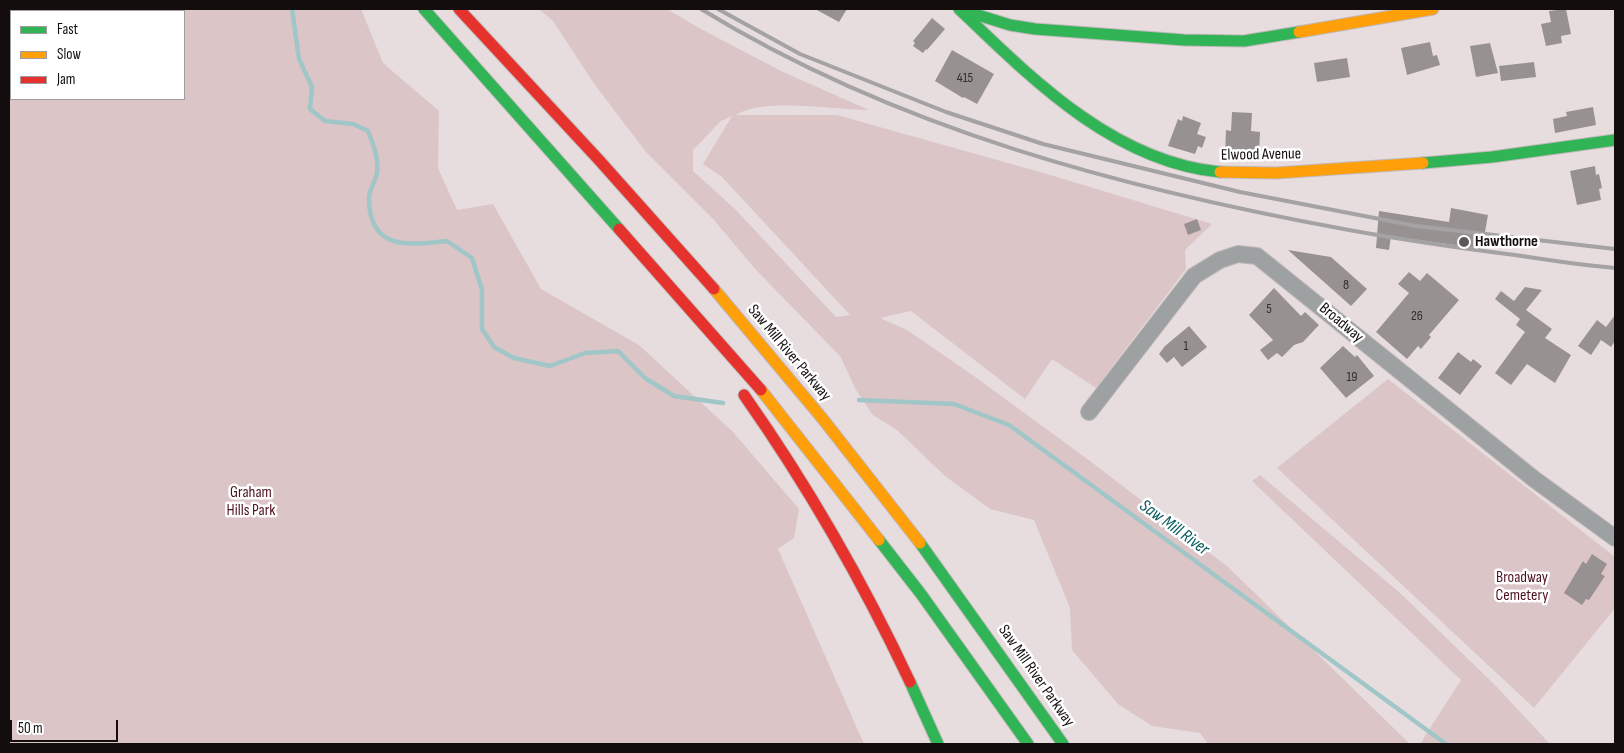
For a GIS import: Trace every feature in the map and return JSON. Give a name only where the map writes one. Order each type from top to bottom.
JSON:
[{"type":"main road","points":[[424,9],[765,394],[842,490],[948,630],[1028,744]]},
{"type":"main road","name":"Saw Mill River Parkway","points":[[459,9],[684,255],[769,354],[852,456],[958,594],[1063,744]]},
{"type":"main road","points":[[959,9],[1010,25],[1035,29],[1184,40],[1244,41],[1433,9]]},
{"type":"main road","name":"Elwood Avenue","points":[[959,9],[1026,73],[1108,132],[1141,150],[1196,169],[1226,173],[1264,173],[1425,163],[1490,158],[1615,140]]},
{"type":"main road","points":[[687,307],[723,364]]},
{"type":"main road","points":[[738,387],[788,460],[840,545],[892,643],[938,744]]},
{"type":"main road","points":[[852,456],[985,614]]},
{"type":"street","name":"Broadway","points":[[1089,412],[1194,276],[1220,260],[1238,254],[1257,256],[1534,479],[1615,538]]},
{"type":"green space","name":"Graham Hills Park","points":[[9,9],[361,9],[383,63],[439,111],[438,168],[457,210],[493,204],[541,289],[639,345],[733,432],[799,509],[794,538],[778,549],[864,744],[9,744]]},
{"type":"green space","points":[[539,9],[667,9],[783,72],[869,110],[781,106],[748,110],[736,115],[837,115],[1047,174],[1212,224],[1185,250],[1186,269],[1096,388],[1052,359],[1025,399],[911,311],[880,318],[907,330],[974,376],[1094,464],[1228,567],[1410,744],[1208,744],[1200,733],[1152,726],[1118,704],[1072,650],[1070,608],[1034,520],[990,509],[945,476],[897,430],[873,415],[856,390],[840,356],[756,270],[714,220],[646,152],[595,85],[553,21]],"holes":[[[732,116],[703,164],[722,177],[850,315],[836,317],[735,209],[693,171],[693,150],[721,121]]]},
{"type":"green space","name":"Broadway Cemetery","points":[[1388,379],[1615,557],[1615,608],[1534,708],[1277,468]]},
{"type":"green space","points":[[1260,475],[1399,592],[1497,687],[1550,744],[1420,744],[1461,680],[1252,481]]},
{"type":"building","points":[[815,9],[847,9],[839,22]]},
{"type":"building","points":[[1566,9],[1571,34],[1561,36],[1562,43],[1546,46],[1541,24],[1551,22],[1549,11]]},
{"type":"building","points":[[932,18],[945,29],[923,53],[913,46],[915,43],[913,41]]},
{"type":"building","points":[[1430,42],[1433,56],[1437,55],[1440,65],[1407,75],[1401,48]]},
{"type":"building","points":[[1490,43],[1498,73],[1476,77],[1470,46]]},
{"type":"building","points":[[952,50],[994,74],[977,104],[935,81]]},
{"type":"building","points":[[1347,58],[1350,77],[1317,82],[1314,63]]},
{"type":"building","points":[[1534,62],[1536,77],[1501,81],[1499,66]]},
{"type":"building","points":[[1593,107],[1596,125],[1555,133],[1553,119],[1567,116],[1566,112]]},
{"type":"building","points":[[1232,112],[1252,113],[1251,131],[1260,132],[1259,154],[1225,156],[1226,130],[1231,131]]},
{"type":"building","points":[[1183,116],[1201,123],[1197,134],[1206,137],[1202,148],[1198,146],[1195,154],[1168,146],[1178,119],[1182,121]]},
{"type":"building","points":[[1595,166],[1596,175],[1599,174],[1602,188],[1599,189],[1601,200],[1577,205],[1570,171]]},
{"type":"building","points":[[1451,208],[1488,215],[1482,249],[1391,236],[1389,250],[1376,248],[1379,211],[1449,222]]},
{"type":"building","points":[[1197,219],[1201,230],[1188,235],[1184,224]]},
{"type":"building","points":[[1288,250],[1331,257],[1367,289],[1351,306]]},
{"type":"building","points":[[1409,272],[1420,281],[1427,273],[1459,300],[1429,335],[1431,337],[1421,349],[1418,346],[1407,359],[1376,332],[1409,293],[1398,284]]},
{"type":"building","points":[[1525,287],[1542,290],[1526,310],[1552,329],[1545,338],[1571,355],[1555,383],[1527,364],[1511,385],[1495,373],[1525,332],[1516,325],[1520,319],[1495,299],[1501,291],[1514,301]]},
{"type":"building","points":[[1274,288],[1301,316],[1305,312],[1319,325],[1303,342],[1294,345],[1282,357],[1277,353],[1268,360],[1260,350],[1273,340],[1249,315]]},
{"type":"building","points":[[1615,315],[1615,341],[1611,347],[1601,340],[1591,355],[1578,346],[1597,320],[1606,327]]},
{"type":"building","points":[[1189,326],[1207,347],[1182,367],[1174,357],[1167,363],[1159,354],[1165,346]]},
{"type":"building","points":[[1343,346],[1355,357],[1357,355],[1374,376],[1346,398],[1320,368]]},
{"type":"building","points":[[1458,352],[1471,362],[1473,359],[1482,366],[1460,395],[1438,378]]},
{"type":"building","points":[[1592,554],[1607,564],[1601,574],[1605,576],[1589,600],[1586,599],[1582,605],[1564,593],[1583,561],[1586,564]]},
{"type":"waterway","name":"Saw Mill River","points":[[292,9],[299,59],[312,87],[310,109],[325,121],[353,124],[368,131],[370,136],[377,162],[376,175],[369,198],[371,215],[376,228],[383,236],[393,241],[405,243],[447,241],[472,258],[482,290],[482,329],[494,347],[514,358],[550,366],[585,353],[618,351],[645,378],[674,396],[723,403]]},
{"type":"waterway","name":"Saw Mill River","points":[[859,400],[954,404],[1009,425],[1446,744]]},
{"type":"railway","points":[[701,9],[776,51],[853,88],[933,121],[1014,149],[1097,174],[1265,214],[1349,230],[1452,247],[1615,268]]},
{"type":"railway","points":[[718,9],[800,54],[946,112],[1043,144],[1240,192],[1416,226],[1615,249]]},
{"type":"traffic: fast","points":[[424,9],[619,229]]},
{"type":"traffic: fast","points":[[959,9],[1046,89],[1077,113],[1110,134],[1145,152],[1181,165],[1220,172]]},
{"type":"traffic: fast","points":[[965,11],[1010,25],[1035,29],[1184,40],[1244,41],[1299,32]]},
{"type":"traffic: fast","points":[[1423,163],[1492,157],[1615,140]]},
{"type":"traffic: fast","points":[[879,540],[921,594],[1028,744]]},
{"type":"traffic: fast","points":[[920,543],[1063,744]]},
{"type":"traffic: fast","points":[[910,682],[938,744]]},
{"type":"traffic: slow","points":[[1299,32],[1433,9]]},
{"type":"traffic: slow","points":[[1220,172],[1276,173],[1423,163]]},
{"type":"traffic: slow","points":[[714,289],[822,418],[920,543]]},
{"type":"traffic: slow","points":[[761,390],[879,540]]},
{"type":"traffic: jam","points":[[459,9],[599,160],[714,289]]},
{"type":"traffic: jam","points":[[619,229],[761,390]]},
{"type":"traffic: jam","points":[[744,395],[812,499],[854,571],[910,682]]},
{"type":"place","name":"Hawthorne","points":[[1464,242]]}]
